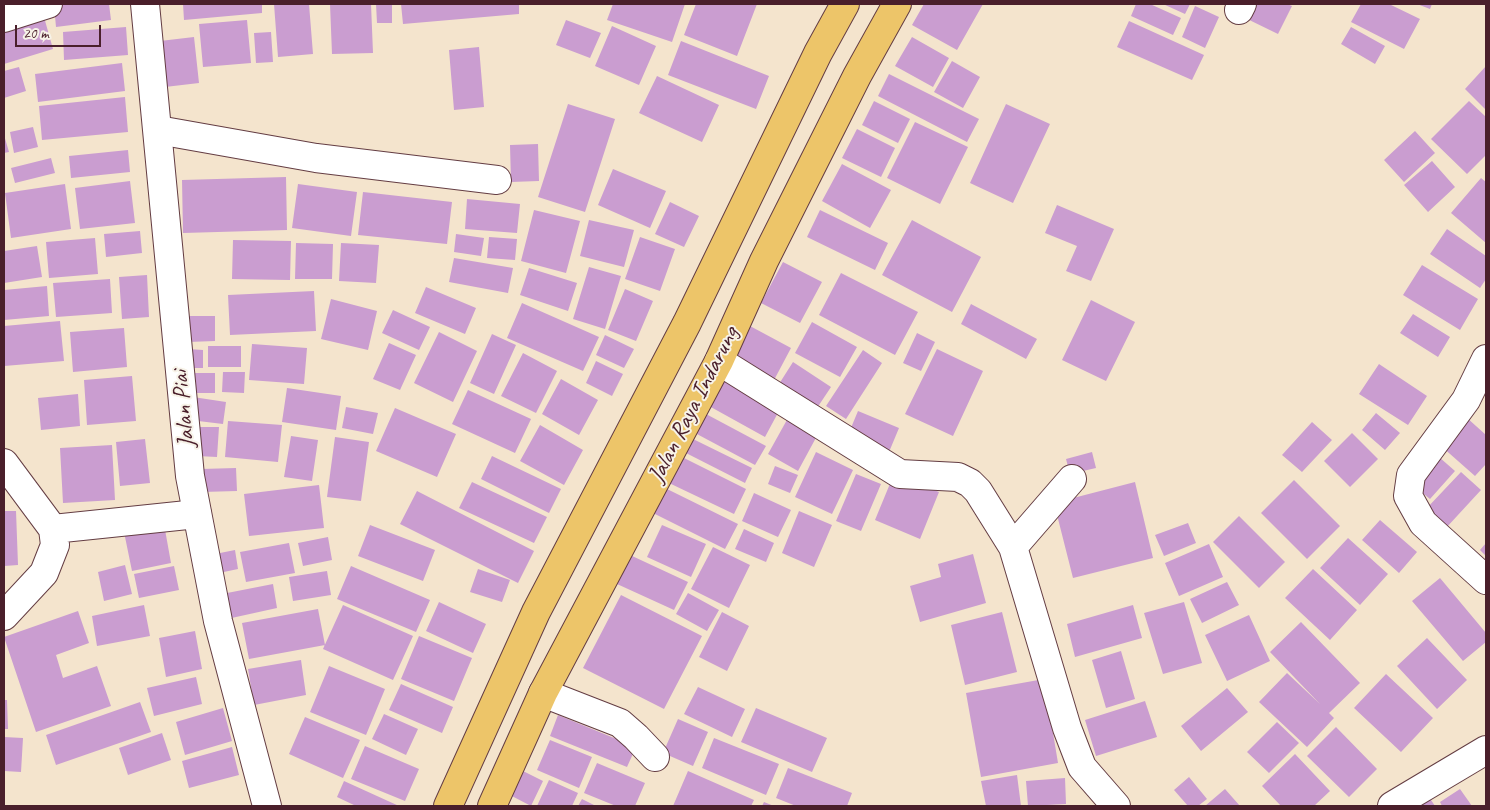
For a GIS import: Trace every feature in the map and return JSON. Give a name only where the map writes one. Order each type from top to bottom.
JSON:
[{"type":"highway","name":"Jalan Raya Indarung","points":[[448,806],[536,612],[682,331],[818,53],[845,4]]},
{"type":"highway","name":"Jalan Raya Indarung","points":[[492,806],[543,693],[719,361],[764,261],[857,76],[896,4]]},
{"type":"highway","points":[[726,244],[764,261]]},
{"type":"highway","points":[[536,612],[575,631]]},
{"type":"street","points":[[4,18],[48,4]]},
{"type":"street","name":"Jalan Piai","points":[[145,4],[190,476],[218,621],[267,806]]},
{"type":"street","points":[[158,130],[316,158],[497,180]]},
{"type":"street","points":[[1486,359],[1466,400],[1411,475],[1408,496],[1423,523],[1486,580]]},
{"type":"street","points":[[719,361],[900,474],[958,477],[970,483],[978,491],[1013,547],[1068,728],[1082,767],[1116,806]]},
{"type":"street","points":[[4,463],[54,529],[55,545],[44,573],[4,616]]},
{"type":"street","points":[[1013,547],[1072,479]]},
{"type":"street","points":[[54,529],[197,514]]},
{"type":"street","points":[[543,693],[620,723],[655,757]]},
{"type":"street","points":[[1392,806],[1486,750]]},
{"type":"building","points":[[109,4],[111,20],[56,27],[54,5]]},
{"type":"building","points":[[183,4],[262,4],[262,13],[184,20]]},
{"type":"building","points":[[274,4],[309,4],[313,54],[278,57]]},
{"type":"building","points":[[330,4],[371,4],[373,53],[332,54]]},
{"type":"building","points":[[376,4],[392,4],[392,23],[377,23]]},
{"type":"building","points":[[401,4],[519,4],[519,14],[403,24]]},
{"type":"building","points":[[613,4],[685,4],[672,42],[607,20]]},
{"type":"building","points":[[696,4],[757,4],[737,56],[684,35]]},
{"type":"building","points":[[924,4],[983,4],[957,50],[912,25]]},
{"type":"building","points":[[1136,4],[1150,4],[1181,18],[1173,35],[1131,16]]},
{"type":"building","points":[[1163,4],[1190,4],[1185,14]]},
{"type":"building","points":[[1244,4],[1287,4],[1292,6],[1278,34],[1239,15]]},
{"type":"building","points":[[1361,4],[1389,4],[1420,19],[1404,49],[1351,22]]},
{"type":"building","points":[[1417,4],[1432,4],[1430,9]]},
{"type":"building","points":[[1195,6],[1219,17],[1205,48],[1182,37]]},
{"type":"building","points":[[42,10],[53,49],[4,64],[4,22]]},
{"type":"building","points":[[247,20],[251,63],[203,67],[199,24]]},
{"type":"building","points":[[566,20],[601,33],[590,58],[556,45]]},
{"type":"building","points":[[1129,21],[1204,55],[1192,80],[1117,47]]},
{"type":"building","points":[[612,26],[656,46],[639,85],[595,66]]},
{"type":"building","points":[[126,27],[128,55],[64,60],[63,32]]},
{"type":"building","points":[[1351,27],[1385,46],[1375,64],[1341,44]]},
{"type":"building","points":[[271,32],[273,62],[256,63],[254,33]]},
{"type":"building","points":[[194,37],[199,83],[165,87],[160,41]]},
{"type":"building","points":[[912,37],[949,58],[933,87],[895,66]]},
{"type":"building","points":[[681,41],[769,76],[756,109],[668,75]]},
{"type":"building","points":[[479,47],[484,107],[454,110],[449,50]]},
{"type":"building","points":[[952,61],[980,77],[963,108],[934,92]]},
{"type":"building","points":[[122,63],[125,91],[38,102],[35,74]]},
{"type":"building","points":[[1486,66],[1486,110],[1465,89]]},
{"type":"building","points":[[19,67],[26,91],[4,98],[4,71]]},
{"type":"building","points":[[889,74],[979,119],[967,142],[878,96]]},
{"type":"building","points":[[657,76],[719,105],[702,142],[639,113]]},
{"type":"building","points":[[125,97],[128,132],[42,140],[39,106]]},
{"type":"building","points":[[874,101],[910,119],[898,143],[862,125]]},
{"type":"building","points":[[1469,101],[1486,117],[1486,155],[1467,174],[1431,139]]},
{"type":"building","points":[[568,104],[615,119],[585,212],[538,197]]},
{"type":"building","points":[[1006,104],[1050,124],[1013,203],[970,183]]},
{"type":"building","points":[[915,122],[968,147],[940,204],[887,178]]},
{"type":"building","points":[[33,127],[38,147],[14,153],[10,132]]},
{"type":"building","points":[[857,129],[895,148],[881,177],[842,158]]},
{"type":"building","points":[[1415,131],[1435,153],[1404,182],[1384,160]]},
{"type":"building","points":[[4,135],[9,152],[4,153]]},
{"type":"building","points":[[538,144],[539,181],[511,182],[510,145]]},
{"type":"building","points":[[128,150],[130,172],[71,178],[69,156]]},
{"type":"building","points":[[51,158],[55,173],[15,183],[11,168]]},
{"type":"building","points":[[1432,161],[1455,187],[1428,212],[1404,185]]},
{"type":"building","points":[[842,164],[891,190],[870,228],[822,201]]},
{"type":"building","points":[[613,169],[666,191],[650,228],[598,205]]},
{"type":"building","points":[[286,177],[287,230],[183,233],[182,180]]},
{"type":"building","points":[[1481,178],[1486,182],[1486,243],[1451,213]]},
{"type":"building","points":[[130,181],[135,223],[80,229],[75,188]]},
{"type":"building","points":[[65,184],[71,229],[11,238],[5,193]]},
{"type":"building","points":[[298,184],[357,192],[351,236],[292,228]]},
{"type":"building","points":[[363,192],[452,202],[447,244],[358,235]]},
{"type":"building","points":[[467,199],[520,204],[517,233],[465,229]]},
{"type":"building","points":[[670,202],[699,216],[684,247],[655,234]]},
{"type":"building","points":[[1057,205],[1114,229],[1091,281],[1066,271],[1077,246],[1045,233]]},
{"type":"building","points":[[534,210],[580,221],[566,273],[521,261]]},
{"type":"building","points":[[820,210],[888,243],[875,270],[807,237]]},
{"type":"building","points":[[589,220],[634,230],[624,267],[580,256]]},
{"type":"building","points":[[912,220],[981,257],[952,312],[882,275]]},
{"type":"building","points":[[1447,229],[1486,256],[1486,279],[1480,288],[1430,254]]},
{"type":"building","points":[[140,231],[142,253],[106,257],[104,234]]},
{"type":"building","points":[[456,234],[484,238],[481,256],[454,252]]},
{"type":"building","points":[[489,237],[517,239],[515,260],[487,258]]},
{"type":"building","points":[[640,237],[675,249],[660,291],[625,279]]},
{"type":"building","points":[[95,238],[98,274],[49,278],[46,242]]},
{"type":"building","points":[[233,240],[291,241],[290,280],[232,279]]},
{"type":"building","points":[[296,243],[333,244],[332,279],[295,279]]},
{"type":"building","points":[[341,243],[379,245],[376,283],[339,281]]},
{"type":"building","points":[[37,246],[42,277],[4,283],[4,251]]},
{"type":"building","points":[[454,258],[513,268],[508,293],[449,282]]},
{"type":"building","points":[[783,262],[822,282],[800,323],[761,303]]},
{"type":"building","points":[[1422,265],[1478,299],[1460,330],[1403,295]]},
{"type":"building","points":[[589,267],[621,276],[605,329],[573,319]]},
{"type":"building","points":[[529,268],[577,283],[568,311],[520,295]]},
{"type":"building","points":[[841,273],[918,312],[895,355],[819,315]]},
{"type":"building","points":[[147,275],[149,317],[122,319],[119,277]]},
{"type":"building","points":[[110,279],[112,313],[56,317],[53,283]]},
{"type":"building","points":[[47,286],[49,316],[4,320],[4,290]]},
{"type":"building","points":[[426,287],[476,308],[465,334],[415,313]]},
{"type":"building","points":[[625,289],[653,301],[636,341],[608,330]]},
{"type":"building","points":[[314,291],[316,331],[230,335],[228,295]]},
{"type":"building","points":[[331,299],[377,311],[368,350],[321,339]]},
{"type":"building","points":[[1091,300],[1135,322],[1106,381],[1062,360]]},
{"type":"building","points":[[522,303],[599,337],[583,371],[507,338]]},
{"type":"building","points":[[971,304],[1037,339],[1026,359],[961,324]]},
{"type":"building","points":[[393,310],[430,327],[419,350],[382,333]]},
{"type":"building","points":[[1413,314],[1450,337],[1438,357],[1400,333]]},
{"type":"building","points":[[188,316],[215,316],[215,341],[188,342]]},
{"type":"building","points":[[60,321],[64,361],[4,366],[4,326]]},
{"type":"building","points":[[812,322],[857,347],[840,377],[795,353]]},
{"type":"building","points":[[750,326],[791,348],[773,382],[732,361]]},
{"type":"building","points":[[124,328],[127,367],[73,372],[70,332]]},
{"type":"building","points":[[439,332],[477,351],[453,402],[414,383]]},
{"type":"building","points":[[917,333],[935,342],[921,371],[903,363]]},
{"type":"building","points":[[492,334],[516,345],[494,394],[470,383]]},
{"type":"building","points":[[605,335],[634,349],[624,368],[596,355]]},
{"type":"building","points":[[389,343],[416,355],[400,390],[373,379]]},
{"type":"building","points":[[252,344],[307,348],[304,384],[249,380]]},
{"type":"building","points":[[208,346],[241,346],[241,367],[208,367]]},
{"type":"building","points":[[188,349],[203,350],[203,368],[188,368]]},
{"type":"building","points":[[937,349],[983,371],[953,436],[905,414]]},
{"type":"building","points":[[863,350],[882,363],[846,419],[826,406]]},
{"type":"building","points":[[523,353],[557,371],[536,413],[501,396]]},
{"type":"building","points":[[596,361],[623,374],[612,396],[586,383]]},
{"type":"building","points":[[793,362],[831,387],[817,408],[779,384]]},
{"type":"building","points":[[1379,364],[1427,396],[1408,425],[1359,394]]},
{"type":"building","points":[[223,372],[245,372],[244,393],[222,392]]},
{"type":"building","points":[[192,373],[215,373],[215,393],[192,393]]},
{"type":"building","points":[[132,376],[136,421],[87,425],[84,380]]},
{"type":"building","points":[[725,378],[780,409],[765,437],[709,406]]},
{"type":"building","points":[[561,379],[598,400],[579,435],[542,414]]},
{"type":"building","points":[[287,388],[341,396],[336,430],[282,422]]},
{"type":"building","points":[[468,390],[531,419],[515,453],[452,424]]},
{"type":"building","points":[[78,394],[80,426],[41,430],[38,398]]},
{"type":"building","points":[[193,397],[226,402],[223,424],[190,420]]},
{"type":"building","points":[[346,407],[378,413],[373,434],[342,428]]},
{"type":"building","points":[[395,408],[456,434],[437,477],[376,451]]},
{"type":"building","points":[[858,411],[899,428],[889,452],[848,435]]},
{"type":"building","points":[[1376,413],[1400,433],[1385,450],[1362,430]]},
{"type":"building","points":[[706,414],[766,446],[755,465],[695,433]]},
{"type":"building","points":[[1466,417],[1486,435],[1486,464],[1475,476],[1441,446]]},
{"type":"building","points":[[788,418],[818,434],[798,471],[768,454]]},
{"type":"building","points":[[228,421],[282,425],[278,462],[225,457]]},
{"type":"building","points":[[1312,422],[1332,440],[1302,472],[1282,455]]},
{"type":"building","points":[[540,425],[583,450],[564,485],[520,461]]},
{"type":"building","points":[[198,427],[219,427],[217,457],[197,456]]},
{"type":"building","points":[[1352,433],[1378,459],[1350,487],[1324,461]]},
{"type":"building","points":[[291,436],[318,440],[312,481],[284,477]]},
{"type":"building","points":[[335,437],[369,442],[361,501],[327,497]]},
{"type":"building","points":[[145,439],[150,483],[120,486],[116,442]]},
{"type":"building","points":[[693,439],[752,468],[745,483],[686,453]]},
{"type":"building","points":[[112,445],[115,500],[63,503],[60,448]]},
{"type":"building","points":[[816,452],[853,470],[832,514],[795,497]]},
{"type":"building","points":[[1092,452],[1096,468],[1070,474],[1066,459]]},
{"type":"building","points":[[492,456],[561,489],[549,513],[481,479]]},
{"type":"building","points":[[682,457],[746,489],[734,514],[669,483]]},
{"type":"building","points":[[1439,457],[1455,471],[1430,499],[1414,486]]},
{"type":"building","points":[[775,466],[798,475],[790,493],[768,484]]},
{"type":"building","points":[[236,468],[237,491],[202,492],[201,469]]},
{"type":"building","points":[[1461,472],[1481,490],[1446,528],[1426,509]]},
{"type":"building","points":[[856,474],[881,484],[861,531],[836,521]]},
{"type":"building","points":[[894,474],[939,492],[920,539],[875,520]]},
{"type":"building","points":[[1294,480],[1340,526],[1307,559],[1261,513]]},
{"type":"building","points":[[472,482],[547,517],[534,543],[459,508]]},
{"type":"building","points":[[1135,482],[1153,558],[1073,578],[1054,503]]},
{"type":"building","points":[[319,485],[324,528],[249,536],[244,494]]},
{"type":"building","points":[[665,488],[738,524],[725,549],[653,513]]},
{"type":"building","points":[[417,491],[534,551],[518,583],[400,524]]},
{"type":"building","points":[[754,493],[791,510],[778,537],[742,521]]},
{"type":"building","points":[[4,511],[16,511],[18,565],[4,566]]},
{"type":"building","points":[[799,511],[832,525],[814,567],[782,553]]},
{"type":"building","points":[[1239,516],[1285,562],[1259,588],[1213,542]]},
{"type":"building","points":[[1380,520],[1417,552],[1399,573],[1362,540]]},
{"type":"building","points":[[1188,523],[1196,543],[1164,556],[1155,535]]},
{"type":"building","points":[[164,524],[171,563],[132,571],[124,532]]},
{"type":"building","points":[[370,525],[435,550],[423,581],[358,556]]},
{"type":"building","points":[[662,525],[706,544],[691,577],[647,557]]},
{"type":"building","points":[[744,529],[774,543],[766,562],[735,549]]},
{"type":"building","points":[[328,537],[332,560],[303,566],[298,543]]},
{"type":"building","points":[[1348,538],[1388,574],[1360,605],[1320,568]]},
{"type":"building","points":[[289,543],[295,573],[246,582],[240,552]]},
{"type":"building","points":[[1486,543],[1486,556],[1480,550]]},
{"type":"building","points":[[1209,544],[1223,577],[1179,596],[1165,563]]},
{"type":"building","points":[[713,547],[750,565],[729,608],[691,589]]},
{"type":"building","points":[[235,550],[238,569],[219,573],[215,554]]},
{"type":"building","points":[[973,554],[986,603],[920,622],[910,586],[941,577],[938,564]]},
{"type":"building","points":[[630,555],[688,582],[674,610],[617,584]]},
{"type":"building","points":[[125,565],[132,594],[104,601],[98,572]]},
{"type":"building","points":[[174,566],[179,590],[139,598],[134,574]]},
{"type":"building","points":[[351,566],[430,600],[416,632],[337,599]]},
{"type":"building","points":[[478,569],[510,580],[502,602],[470,592]]},
{"type":"building","points":[[1313,569],[1357,610],[1330,640],[1285,598]]},
{"type":"building","points":[[327,571],[331,595],[293,601],[289,577]]},
{"type":"building","points":[[1440,578],[1486,633],[1486,642],[1463,661],[1412,601]]},
{"type":"building","points":[[1227,582],[1239,605],[1202,623],[1190,599]]},
{"type":"building","points":[[273,584],[277,608],[227,619],[222,594]]},
{"type":"building","points":[[688,593],[719,610],[707,631],[676,614]]},
{"type":"building","points":[[621,595],[702,636],[664,709],[583,668]]},
{"type":"building","points":[[439,602],[486,624],[473,653],[426,631]]},
{"type":"building","points":[[1184,602],[1202,663],[1163,674],[1144,613]]},
{"type":"building","points":[[144,605],[150,636],[97,646],[92,616]]},
{"type":"building","points":[[343,605],[413,636],[393,680],[323,649]]},
{"type":"building","points":[[1133,605],[1142,638],[1075,657],[1067,624]]},
{"type":"building","points":[[318,609],[325,645],[249,659],[242,623]]},
{"type":"building","points":[[78,611],[89,643],[56,655],[63,678],[97,666],[111,706],[36,732],[4,637]]},
{"type":"building","points":[[722,612],[749,626],[727,671],[699,657]]},
{"type":"building","points":[[1002,612],[1017,672],[965,685],[951,625]]},
{"type":"building","points":[[1249,615],[1270,661],[1227,681],[1205,635]]},
{"type":"building","points":[[1301,622],[1360,683],[1329,713],[1334,718],[1307,747],[1259,702],[1287,673],[1320,704],[1270,652]]},
{"type":"building","points":[[195,631],[202,669],[166,677],[159,638]]},
{"type":"building","points":[[419,636],[472,658],[454,701],[401,679]]},
{"type":"building","points":[[1427,638],[1467,680],[1437,709],[1397,666]]},
{"type":"building","points":[[1121,651],[1135,699],[1106,708],[1092,660]]},
{"type":"building","points":[[301,660],[306,695],[254,705],[248,669]]},
{"type":"building","points":[[329,666],[385,689],[366,735],[310,712]]},
{"type":"building","points":[[1386,674],[1433,718],[1401,752],[1354,708]]},
{"type":"building","points":[[196,677],[202,704],[154,716],[147,688]]},
{"type":"building","points":[[1044,679],[1058,763],[981,777],[966,693]]},
{"type":"building","points":[[401,684],[453,707],[442,733],[389,710]]},
{"type":"building","points":[[698,687],[745,709],[732,737],[684,714]]},
{"type":"building","points":[[1227,688],[1248,712],[1201,751],[1181,726]]},
{"type":"building","points":[[4,700],[7,700],[8,729],[4,729]]},
{"type":"building","points":[[1145,701],[1157,737],[1096,756],[1085,720]]},
{"type":"building","points":[[140,702],[151,732],[56,765],[46,735]]},
{"type":"building","points":[[223,708],[232,741],[185,755],[176,722]]},
{"type":"building","points":[[756,708],[827,738],[812,772],[741,742]]},
{"type":"building","points":[[384,714],[418,729],[406,755],[372,739]]},
{"type":"building","points":[[558,715],[636,747],[627,767],[550,736]]},
{"type":"building","points":[[305,717],[360,740],[343,778],[289,754]]},
{"type":"building","points":[[678,719],[708,732],[693,766],[663,753]]},
{"type":"building","points":[[1277,722],[1299,743],[1269,773],[1247,752]]},
{"type":"building","points":[[1336,727],[1377,769],[1349,797],[1307,756]]},
{"type":"building","points":[[162,733],[171,760],[128,775],[119,748]]},
{"type":"building","points":[[4,737],[23,738],[21,772],[4,771]]},
{"type":"building","points":[[714,738],[779,764],[766,795],[702,768]]},
{"type":"building","points":[[550,740],[592,757],[579,788],[537,770]]},
{"type":"building","points":[[365,746],[419,769],[405,801],[351,779]]},
{"type":"building","points":[[232,747],[239,775],[189,788],[182,761]]},
{"type":"building","points":[[1295,754],[1330,791],[1314,806],[1281,806],[1262,786]]},
{"type":"building","points":[[597,763],[645,783],[635,806],[616,806],[584,793]]},
{"type":"building","points":[[788,768],[852,793],[847,806],[796,806],[776,798]]},
{"type":"building","points":[[521,770],[543,781],[531,806],[508,794]]},
{"type":"building","points":[[688,771],[754,800],[751,806],[673,806]]},
{"type":"building","points":[[1017,775],[1021,806],[986,806],[981,781]]},
{"type":"building","points":[[1189,777],[1207,799],[1198,806],[1188,806],[1174,790]]},
{"type":"building","points":[[1065,778],[1066,804],[1028,806],[1026,781]]},
{"type":"building","points":[[549,780],[578,793],[572,806],[537,806]]},
{"type":"building","points":[[344,781],[399,806],[356,806],[337,797]]},
{"type":"building","points":[[1225,789],[1240,806],[1205,806]]},
{"type":"building","points":[[1460,789],[1472,806],[1442,806],[1440,802]]},
{"type":"building","points":[[1429,797],[1435,806],[1416,806]]},
{"type":"building","points":[[582,799],[596,806],[578,806]]},
{"type":"building","points":[[764,802],[774,806],[762,806]]}]
